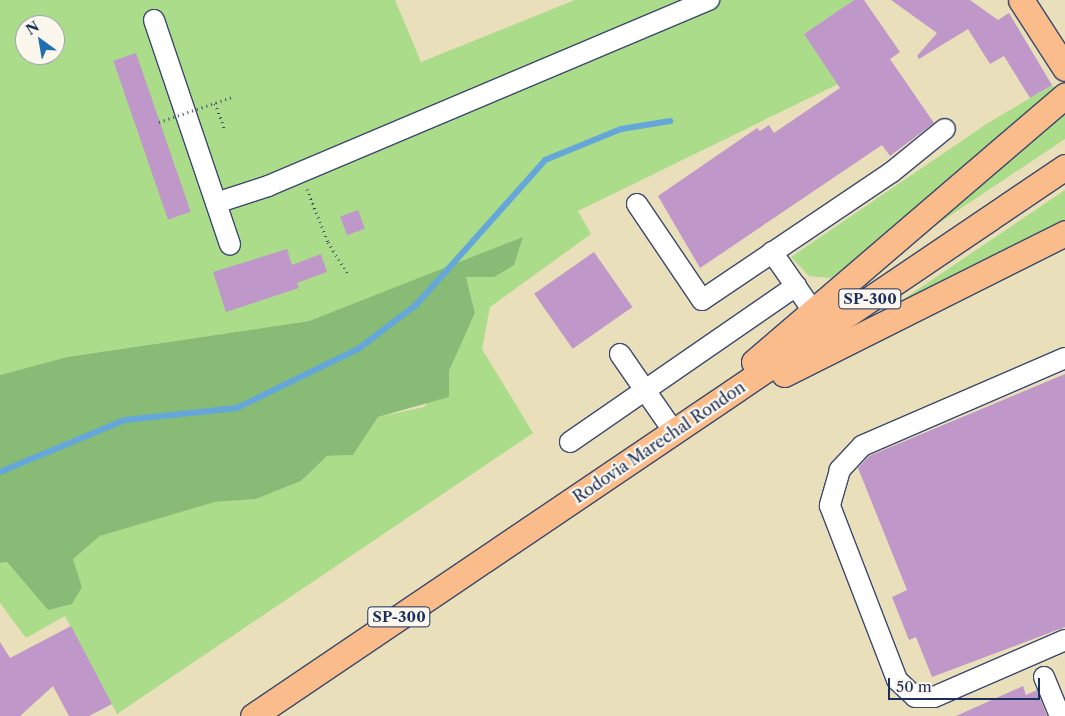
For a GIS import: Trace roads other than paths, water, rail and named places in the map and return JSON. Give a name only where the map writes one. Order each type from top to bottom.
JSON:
[{"type":"main road","points":[[1021,0],[1065,68]]},
{"type":"main road","points":[[674,431],[1065,95]]},
{"type":"main road","name":"Rodovia Marechal Rondon","points":[[253,716],[1065,168]]},
{"type":"main road","points":[[674,431],[1065,233]]},
{"type":"lane","points":[[216,203],[301,172],[708,0]]},
{"type":"lane","points":[[154,20],[230,245]]},
{"type":"lane","points":[[637,204],[702,300],[892,172],[945,129]]},
{"type":"lane","points":[[772,252],[813,311]]},
{"type":"lane","points":[[570,442],[796,286]]},
{"type":"lane","points":[[620,354],[674,431]]},
{"type":"lane","points":[[1065,358],[862,446],[840,470],[830,506],[897,680],[915,697],[934,697],[1065,640]]},
{"type":"lane","points":[[1044,677],[1060,716]]},
{"type":"waterway","points":[[0,472],[125,420],[237,408],[358,349],[416,305],[545,160],[621,129],[670,121]]}]
